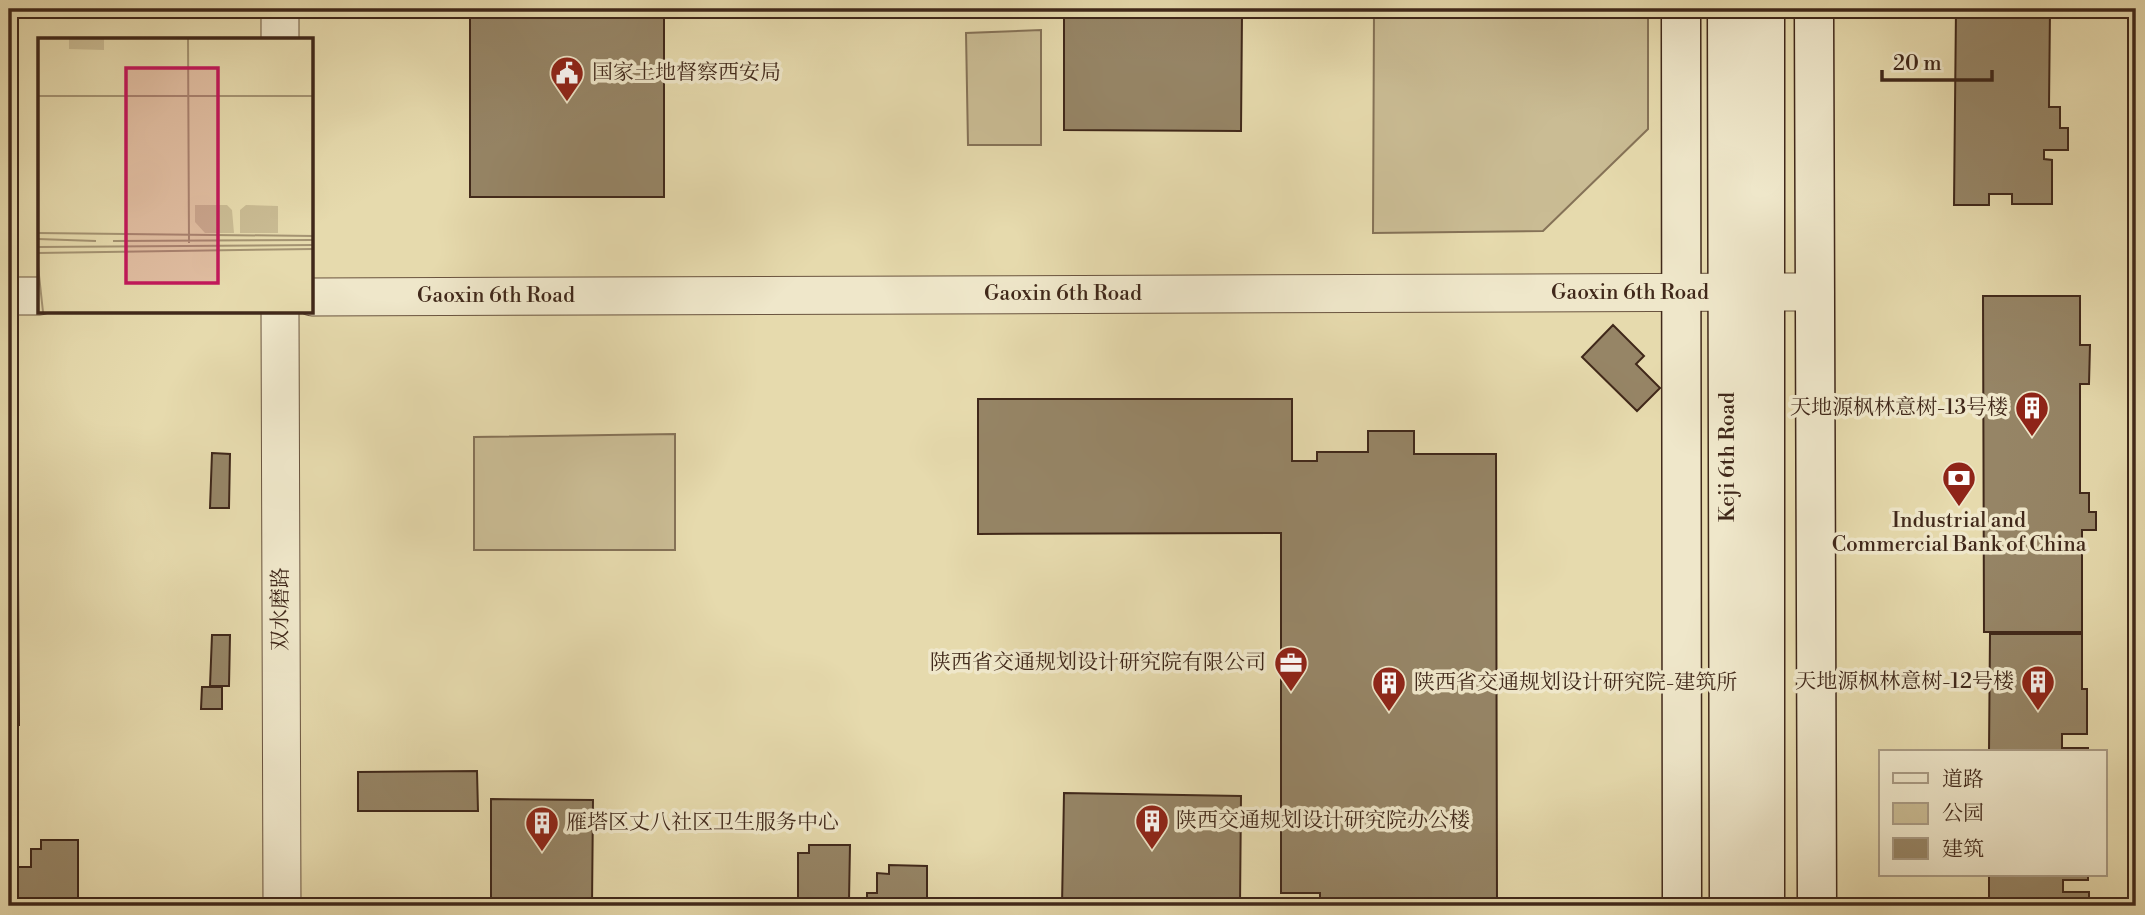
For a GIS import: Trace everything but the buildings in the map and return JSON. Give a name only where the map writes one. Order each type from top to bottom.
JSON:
[{"type":"main road","points":[[1681,9],[1682,906]]},
{"type":"main road","name":"Keji 6th Road","points":[[1727,9],[1746,292],[1765,906]]},
{"type":"main road","name":"Keji 6th Road","points":[[1728,906],[1746,292],[1765,9]]},
{"type":"main road","points":[[1814,9],[1817,906]]},
{"type":"street","points":[[280,9],[280,38]]},
{"type":"street","name":"Gaoxin 6th Road","points":[[313,297],[1815,292]]},
{"type":"street","points":[[9,296],[38,296]]},
{"type":"street","name":"双水磨路","points":[[280,313],[282,906]]},
{"type":"green space","points":[[1374,9],[1648,9],[1648,129],[1543,231],[1373,233]]},
{"type":"green space","points":[[1041,30],[1041,145],[968,145],[966,33]]},
{"type":"green space","points":[[675,434],[675,550],[474,550],[474,437]]},
{"type":"place","name":"国家土地督察西安局","points":[[567,103]]},
{"type":"place","name":"天地源枫林意树-13号楼","points":[[2032,438]]},
{"type":"place","name":"Industrial and Commercial Bank of China","points":[[1959,508]]},
{"type":"place","name":"陕西省交通规划设计研究院有限公司","points":[[1291,693]]},
{"type":"place","name":"天地源枫林意树-12号楼","points":[[2038,712]]},
{"type":"place","name":"陕西省交通规划设计研究院-建筑所","points":[[1389,713]]},
{"type":"place","name":"陕西交通规划设计研究院办公楼","points":[[1152,851]]},
{"type":"place","name":"雁塔区丈八社区卫生服务中心","points":[[542,853]]}]
